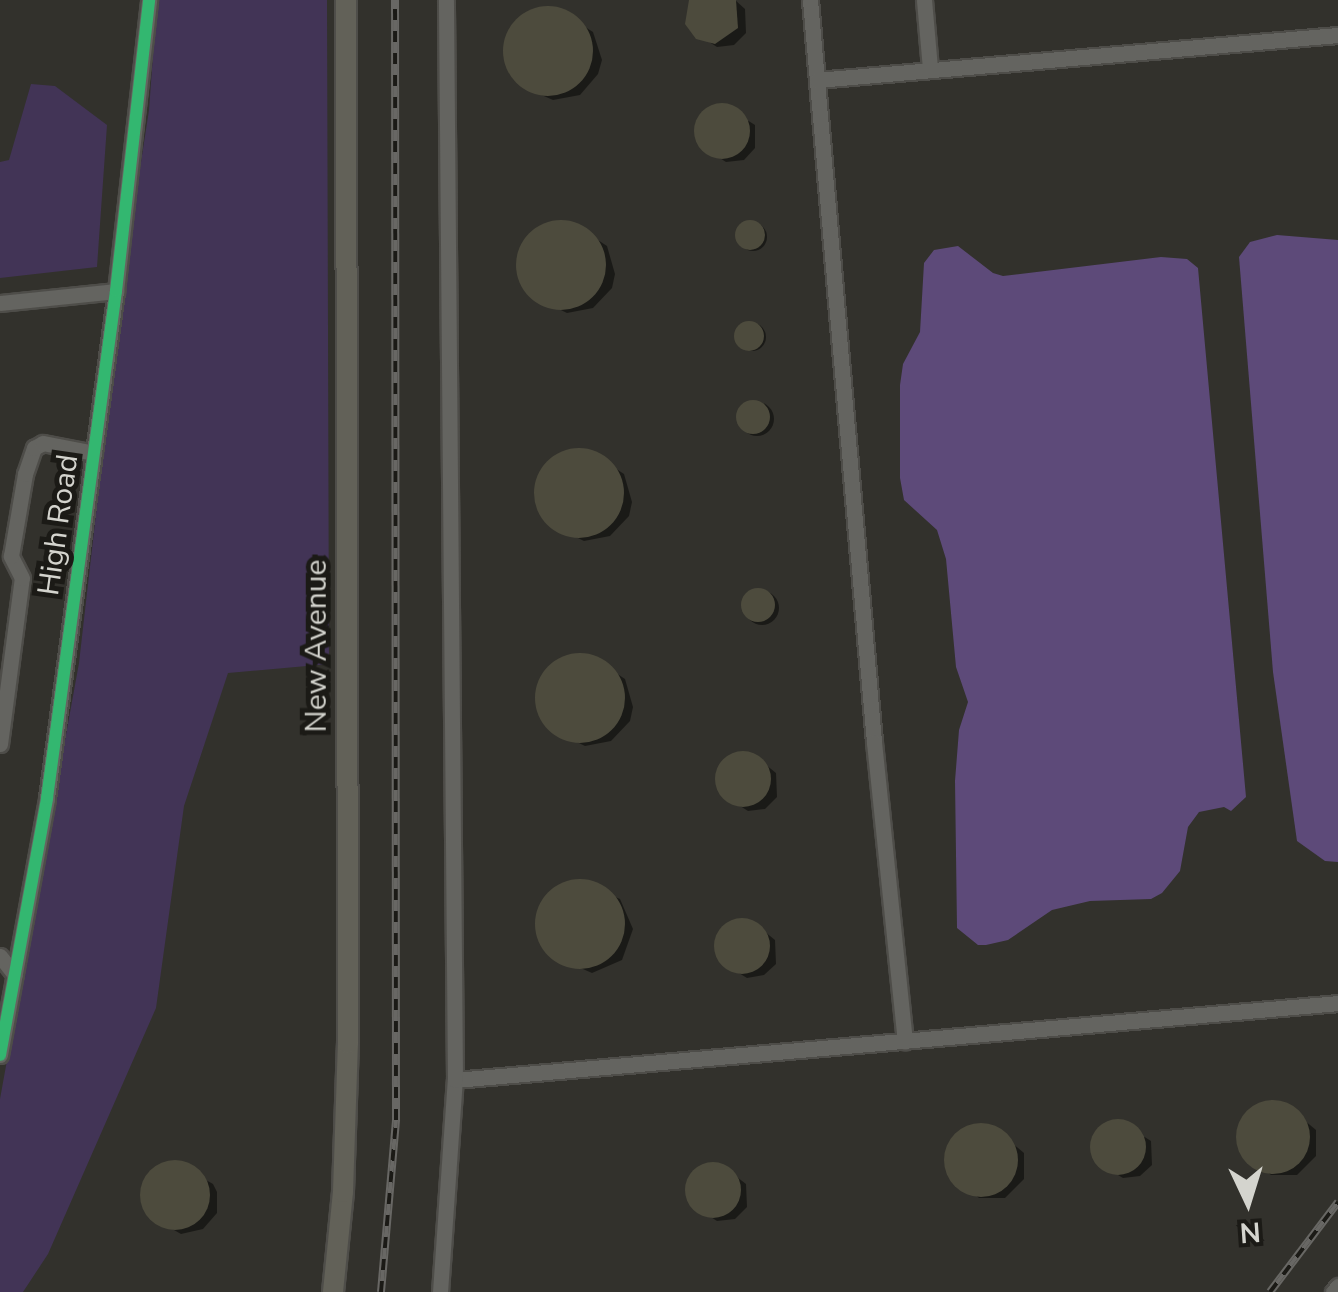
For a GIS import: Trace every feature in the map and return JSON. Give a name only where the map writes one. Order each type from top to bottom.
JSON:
[{"type":"main road","name":"New Avenue","points":[[333,1292],[348,1043],[346,0]]},
{"type":"street","name":"High Road","points":[[0,1055],[48,798],[116,291],[149,0]]},
{"type":"street","points":[[440,1292],[455,1080],[446,0]]},
{"type":"street","points":[[810,0],[874,742],[905,1041]]},
{"type":"street","points":[[924,0],[930,68]]},
{"type":"street","points":[[817,80],[1338,35]]},
{"type":"street","points":[[0,303],[116,291]]},
{"type":"street","points":[[0,744],[22,578],[11,556],[25,474],[34,448],[43,444],[94,454]]},
{"type":"street","points":[[0,956],[15,974]]},
{"type":"street","points":[[455,1080],[1338,1003]]},
{"type":"street","points":[[1333,1292],[1338,1286]]},
{"type":"shaded area","points":[[157,0],[327,0],[329,664],[228,673],[184,806],[156,1008],[48,1254],[23,1292],[0,1292],[0,1099],[79,663],[122,286],[149,110]]},
{"type":"shaded area","points":[[31,84],[55,86],[107,125],[97,267],[0,278],[0,162],[9,160]]},
{"type":"shaded area","points":[[1277,235],[1338,240],[1338,862],[1325,861],[1297,841],[1273,672],[1239,257],[1250,242]]},
{"type":"shaded area","points":[[958,246],[993,273],[1003,276],[1161,257],[1187,259],[1198,268],[1246,797],[1231,811],[1224,807],[1199,812],[1188,827],[1180,871],[1162,893],[1151,899],[1090,901],[1052,910],[1008,940],[986,945],[978,945],[957,928],[955,781],[959,730],[968,702],[956,667],[946,559],[937,530],[904,500],[900,478],[900,385],[903,364],[920,332],[924,263],[934,250]]},
{"type":"building","points":[[689,0],[736,0],[738,28],[715,44],[696,39],[685,24]]},
{"type":"building","points":[[548,6],[580,19],[593,51],[580,83],[548,96],[516,83],[503,51],[516,19]]},
{"type":"building","points":[[722,103],[742,111],[750,131],[742,151],[722,159],[702,151],[694,131],[702,111]]},
{"type":"building","points":[[561,220],[593,233],[606,265],[593,297],[561,310],[529,297],[516,265],[529,233]]},
{"type":"building","points":[[750,220],[761,224],[765,235],[761,246],[750,250],[739,246],[735,235],[739,224]]},
{"type":"building","points":[[749,321],[760,325],[764,336],[760,347],[749,351],[738,347],[734,336],[738,325]]},
{"type":"building","points":[[753,400],[765,405],[770,417],[765,429],[753,434],[741,429],[736,417],[741,405]]},
{"type":"building","points":[[579,448],[611,461],[624,493],[611,525],[579,538],[547,525],[534,493],[547,461]]},
{"type":"building","points":[[758,588],[770,593],[775,605],[770,617],[758,622],[746,617],[741,605],[746,593]]},
{"type":"building","points":[[580,653],[612,666],[625,698],[612,730],[580,743],[548,730],[535,698],[548,666]]},
{"type":"building","points":[[743,751],[763,759],[771,779],[763,799],[743,807],[723,799],[715,779],[723,759]]},
{"type":"building","points":[[580,879],[612,892],[625,924],[612,956],[580,969],[548,956],[535,924],[548,892]]},
{"type":"building","points":[[742,918],[762,926],[770,946],[762,966],[742,974],[722,966],[714,946],[722,926]]},
{"type":"building","points":[[1273,1100],[1299,1111],[1310,1137],[1299,1163],[1273,1174],[1247,1163],[1236,1137],[1247,1111]]},
{"type":"building","points":[[1118,1119],[1138,1127],[1146,1147],[1138,1167],[1118,1175],[1098,1167],[1090,1147],[1098,1127]]},
{"type":"building","points":[[981,1123],[1007,1134],[1018,1160],[1007,1186],[981,1197],[955,1186],[944,1160],[955,1134]]},
{"type":"building","points":[[175,1160],[200,1170],[210,1195],[200,1220],[175,1230],[150,1220],[140,1195],[150,1170]]},
{"type":"building","points":[[713,1162],[733,1170],[741,1190],[733,1210],[713,1218],[693,1210],[685,1190],[693,1170]]},
{"type":"railway","points":[[381,1292],[396,1120],[395,0]]},
{"type":"railway","points":[[1270,1292],[1338,1202]]},
{"type":"cycle path","points":[[0,1055],[47,798],[116,291],[149,0]]}]
